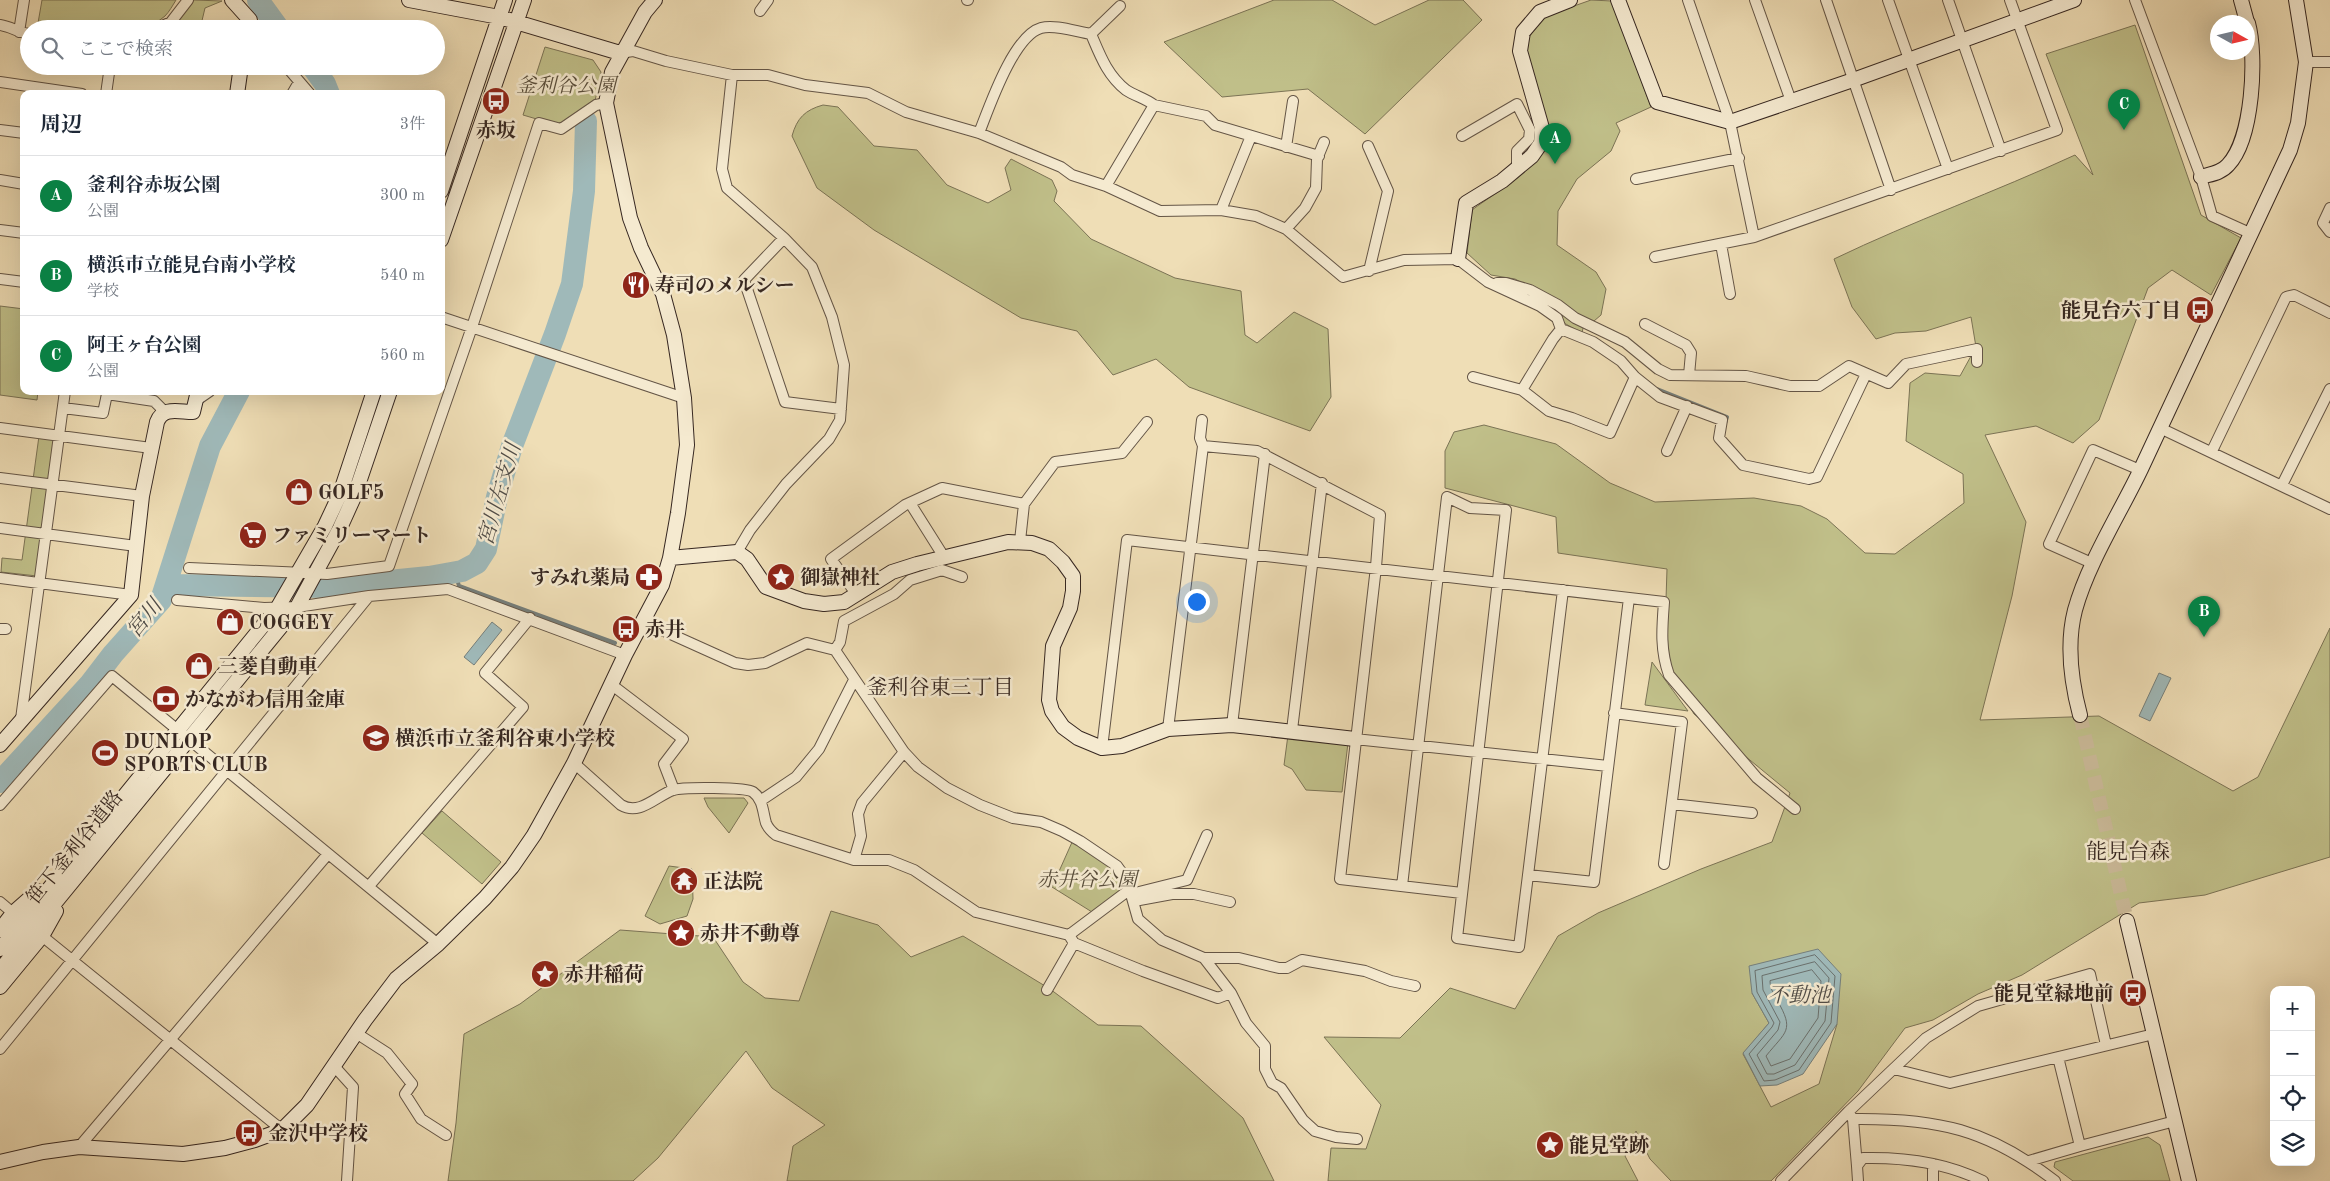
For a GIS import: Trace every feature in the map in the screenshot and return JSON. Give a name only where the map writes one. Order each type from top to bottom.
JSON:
[{"type":"street","points":[[24,0],[24,20]]},
{"type":"street","points":[[172,20],[188,0]]},
{"type":"street","points":[[232,0],[247,20]]},
{"type":"street","points":[[409,0],[431,2],[499,17],[516,24],[620,53],[633,51],[666,61],[732,75],[768,75],[805,85],[868,94],[906,112],[979,133],[1061,167],[1072,175],[1106,186],[1160,211],[1221,210],[1256,216],[1286,229],[1343,277],[1404,260],[1458,259],[1488,282],[1540,306],[1557,318],[1561,330]]},
{"type":"street","points":[[445,179],[506,0]]},
{"type":"street","points":[[445,228],[524,0]]},
{"type":"street","points":[[0,1162],[43,1152],[79,1147],[183,1154],[225,1148],[282,1130],[307,1105],[356,1033],[396,979],[438,944],[485,898],[512,867],[531,840],[574,763],[625,655],[662,585],[670,558],[687,446],[684,398],[672,327],[663,294],[641,248],[630,218],[606,103],[612,72],[620,53],[645,12],[655,0]]},
{"type":"street","points":[[760,11],[768,0]]},
{"type":"street","points":[[1458,259],[1466,203],[1502,181],[1532,156],[1541,142],[1542,128],[1520,51],[1523,32],[1540,12],[1570,0]]},
{"type":"street","points":[[1618,0],[1657,102],[1730,122],[1853,80],[2074,0]]},
{"type":"street","points":[[1688,0],[1730,122],[1739,158],[1754,238]]},
{"type":"street","points":[[1756,0],[1791,101]]},
{"type":"street","points":[[1826,0],[1891,190]]},
{"type":"street","points":[[1888,0],[1948,169]]},
{"type":"street","points":[[1948,0],[2001,151]]},
{"type":"street","points":[[1655,256],[1754,238],[2057,130],[2010,0]]},
{"type":"street","points":[[2135,0],[2201,177],[2212,216],[2252,234]]},
{"type":"street","points":[[2241,0],[2245,15]]},
{"type":"street","points":[[2080,715],[2072,685],[2070,656],[2075,611],[2094,564],[2252,234],[2290,150],[2298,123],[2306,62],[2296,0]]},
{"type":"street","points":[[1091,34],[1120,6]]},
{"type":"street","points":[[0,25],[12,27],[20,31]]},
{"type":"street","points":[[979,133],[1005,69],[1030,33],[1042,28],[1091,34]]},
{"type":"street","points":[[1091,34],[1112,77],[1128,91],[1147,99],[1154,105],[1206,116],[1215,125],[1318,156]]},
{"type":"street","points":[[2201,177],[2218,173],[2229,164],[2241,140],[2250,103],[2252,60]]},
{"type":"street","points":[[2306,62],[2330,62]]},
{"type":"street","points":[[107,90],[109,75]]},
{"type":"street","points":[[238,75],[238,90]]},
{"type":"street","points":[[293,75],[306,90]]},
{"type":"street","points":[[732,75],[722,169],[726,188],[784,238],[812,267],[832,317],[844,365],[840,420],[829,439],[786,484],[750,530],[736,552]]},
{"type":"street","points":[[0,82],[55,90]]},
{"type":"street","points":[[294,90],[299,82]]},
{"type":"street","points":[[1286,147],[1293,101]]},
{"type":"street","points":[[189,568],[327,574],[389,566],[472,327],[538,123],[561,129],[596,105],[606,103]]},
{"type":"street","points":[[1462,136],[1517,104],[1530,130],[1529,139],[1517,151],[1517,168]]},
{"type":"street","points":[[1106,186],[1154,105]]},
{"type":"street","points":[[0,130],[20,132]]},
{"type":"street","points":[[1221,210],[1251,136]]},
{"type":"street","points":[[1286,229],[1305,208],[1316,188],[1318,156],[1324,142]]},
{"type":"street","points":[[1368,146],[1388,191],[1369,271]]},
{"type":"street","points":[[1636,179],[1739,158]]},
{"type":"street","points":[[0,180],[20,183]]},
{"type":"street","points":[[2330,208],[2323,223],[2330,232]]},
{"type":"street","points":[[0,230],[20,232]]},
{"type":"street","points":[[784,238],[744,280],[785,402],[841,409]]},
{"type":"street","points":[[1720,244],[1730,294]]},
{"type":"street","points":[[0,279],[20,282]]},
{"type":"street","points":[[1488,282],[1506,283],[1530,290],[1558,306],[1574,318],[1625,342],[1658,369],[1670,375],[1746,376],[1790,386],[1819,386],[1849,366],[1888,383],[1906,364],[1977,349],[1977,362]]},
{"type":"street","points":[[2212,451],[2286,297],[2294,295],[2330,313]]},
{"type":"street","points":[[445,318],[684,398]]},
{"type":"street","points":[[1645,324],[1686,345],[1691,353],[1689,375]]},
{"type":"street","points":[[1561,330],[1593,342],[1620,361],[1635,377],[1660,397],[1722,420],[1719,438],[1743,465],[1809,479],[1816,477],[1866,374]]},
{"type":"street","points":[[1522,390],[1553,339],[1561,330]]},
{"type":"street","points":[[1472,377],[1522,390],[1549,411],[1572,418],[1610,434],[1635,377]]},
{"type":"street","points":[[2282,485],[2330,389]]},
{"type":"street","points":[[21,719],[65,395]]},
{"type":"street","points":[[63,408],[104,413],[107,395]]},
{"type":"street","points":[[115,395],[154,400],[165,412]]},
{"type":"street","name":"笹下釜利谷道路","points":[[0,950],[176,730],[278,607],[326,526],[340,494],[373,395]]},
{"type":"street","name":"笹下釜利谷道路","points":[[0,970],[297,607],[354,498],[389,395]]},
{"type":"street","points":[[0,744],[131,595],[142,496],[157,422],[160,415],[165,412],[193,412],[198,396]]},
{"type":"street","points":[[1666,451],[1686,406]]},
{"type":"street","points":[[1168,729],[1203,446],[1200,438],[1202,420]]},
{"type":"street","points":[[1020,541],[1024,504],[1055,462],[1122,453],[1147,422]]},
{"type":"street","points":[[0,428],[151,448]]},
{"type":"street","points":[[2160,428],[2212,451],[2330,509]]},
{"type":"street","points":[[1203,446],[1257,451],[1322,483],[1380,515],[1376,567],[1340,879],[1462,893]]},
{"type":"street","points":[[2094,564],[2049,544],[2093,450],[2140,470]]},
{"type":"street","points":[[1232,725],[1264,454]]},
{"type":"street","points":[[0,478],[142,496]]},
{"type":"street","points":[[1292,730],[1322,483]]},
{"type":"street","points":[[857,595],[831,559],[910,503],[942,488],[1024,504]]},
{"type":"street","points":[[1402,886],[1447,497],[1470,508],[1506,510],[1457,938],[1519,947],[1562,590]]},
{"type":"street","points":[[910,503],[944,557]]},
{"type":"street","points":[[0,528],[136,546]]},
{"type":"street","points":[[1102,748],[1127,540],[1252,553],[1312,562],[1376,567],[1664,602],[1661,636],[1663,658],[1669,675],[1756,778],[1795,809]]},
{"type":"street","points":[[670,558],[736,552],[747,559],[766,587],[788,596],[824,604],[844,602],[892,572],[944,557],[1020,541],[1041,545],[1049,549],[1063,562],[1073,576],[1074,591],[1070,608],[1052,646],[1049,700],[1052,711],[1063,727],[1078,738],[1102,748],[1122,746],[1168,729],[1232,725],[1292,730],[1608,766]]},
{"type":"street","points":[[835,650],[840,642],[844,621],[894,594],[910,580],[942,570],[962,577]]},
{"type":"street","points":[[0,578],[131,595]]},
{"type":"street","points":[[177,600],[297,607],[369,596],[448,588],[625,655]]},
{"type":"street","points":[[0,1049],[369,596]]},
{"type":"street","points":[[1528,875],[1594,882],[1629,598]]},
{"type":"street","points":[[369,886],[523,707],[484,673],[530,618]]},
{"type":"street","points":[[644,622],[735,663],[748,665],[765,663],[806,643],[835,650],[904,752],[918,767],[940,783],[980,805],[1013,818],[1041,822],[1080,841],[1117,866],[1127,880],[1138,919],[1162,940],[1204,958],[1239,958],[1278,968],[1287,968],[1302,960],[1365,971],[1391,981],[1416,986]]},
{"type":"street","points":[[0,805],[112,676],[438,944]]},
{"type":"street","points":[[760,801],[796,777],[819,749],[854,680]]},
{"type":"street","points":[[612,685],[683,739],[664,764],[674,790]]},
{"type":"street","points":[[1614,713],[1682,722],[1664,864]]},
{"type":"street","points":[[854,860],[861,836],[858,814],[862,803],[904,752]]},
{"type":"street","points":[[574,763],[628,809],[639,808],[674,790],[741,788],[753,792],[760,801],[767,826],[776,835],[854,860],[889,860],[914,870],[976,912],[1071,939],[1142,971],[1218,998],[1231,993]]},
{"type":"street","points":[[1672,804],[1752,813]]},
{"type":"street","points":[[1047,990],[1071,939],[1131,895],[1187,880],[1207,835]]},
{"type":"street","points":[[79,1147],[328,854]]},
{"type":"street","points":[[0,930],[13,914],[70,861]]},
{"type":"street","points":[[0,987],[42,936],[69,886]]},
{"type":"street","points":[[1131,895],[1194,894],[1230,902]]},
{"type":"street","points":[[0,902],[13,914]]},
{"type":"street","points":[[2127,921],[2189,1181]]},
{"type":"street","points":[[42,936],[282,1130]]},
{"type":"street","points":[[1204,958],[1231,993],[1246,1023],[1265,1046],[1265,1069],[1272,1083],[1281,1088],[1302,1120],[1315,1131],[1357,1140]]},
{"type":"street","points":[[1781,1181],[1850,1116],[1926,1038],[1978,1006],[2090,974],[2106,1045]]},
{"type":"street","points":[[356,1033],[387,1052],[412,1084],[405,1094],[422,1119],[446,1135]]},
{"type":"street","points":[[1894,1069],[1950,1083],[2154,1034]]},
{"type":"street","points":[[2058,1057],[2080,1146]]},
{"type":"street","points":[[334,1066],[353,1087],[348,1181]]},
{"type":"street","points":[[1850,1116],[1899,1118],[1956,1128],[1995,1143],[2029,1161],[2055,1181]]},
{"type":"street","points":[[1850,1116],[1858,1181]]},
{"type":"street","points":[[2029,1161],[2175,1121]]},
{"type":"street","points":[[1857,1166],[1863,1158],[1898,1157],[1963,1171],[1983,1181]]},
{"type":"street","points":[[1932,1164],[1933,1181]]},
{"type":"green space","points":[[42,0],[176,0],[165,16],[159,20],[39,20]]},
{"type":"green space","points":[[194,0],[222,1],[205,8],[202,20],[177,20]]},
{"type":"green space","points":[[1274,0],[1332,0],[1375,25],[1429,0],[1463,0],[1482,20],[1365,134],[1308,89],[1222,97],[1164,42]]},
{"type":"green space","points":[[1591,0],[1612,1],[1651,107],[1616,123],[1620,131],[1611,151],[1577,179],[1558,211],[1557,245],[1596,272],[1606,289],[1601,315],[1594,321],[1585,319],[1582,333],[1564,323],[1552,299],[1515,279],[1491,275],[1467,253],[1472,210],[1506,187],[1527,169],[1544,148],[1549,135],[1527,52],[1529,37],[1543,17]]},
{"type":"green space","points":[[2135,25],[2201,215],[2241,238],[2211,295],[2172,270],[2148,288],[2099,420],[2073,443],[2036,426],[1985,435],[2026,522],[2012,596],[1980,720],[2099,716],[2233,791],[2258,777],[2330,628],[2330,857],[2205,895],[2139,903],[2022,975],[1978,994],[1933,1020],[1905,1028],[1858,1091],[1771,1181],[1671,1181],[1650,1159],[1636,1131],[1625,1156],[1638,1181],[1328,1181],[1331,1148],[1366,1149],[1381,1105],[1324,1037],[1400,1038],[1450,988],[1515,1009],[1558,936],[1598,913],[1701,869],[1772,842],[1790,793],[1694,714],[1664,660],[1667,569],[1558,553],[1556,517],[1445,488],[1445,451],[1454,432],[1484,425],[1556,444],[1610,483],[1655,502],[1754,498],[1801,506],[1827,519],[1865,553],[1895,554],[1964,503],[1963,474],[1906,441],[1910,383],[1925,373],[1960,376],[1976,347],[1971,317],[1926,331],[1895,333],[1876,339],[1852,307],[1834,259],[2075,155],[2093,175],[2046,54]],"holes":[[[1752,993],[1837,1024],[1819,1084],[1771,1107],[1743,1054],[1769,1023]]]},
{"type":"green space","name":"釜利谷公園","points":[[545,47],[593,60],[601,72],[595,101],[567,124],[557,125],[523,115]]},
{"type":"green space","points":[[823,105],[838,107],[874,146],[917,150],[947,185],[988,203],[1011,190],[1005,168],[1011,159],[1052,180],[1057,191],[1054,201],[1091,239],[1175,278],[1241,291],[1245,335],[1257,343],[1294,312],[1328,329],[1331,397],[1310,431],[1189,387],[1156,359],[1113,375],[1077,331],[1021,318],[874,230],[817,188],[792,136],[796,124],[807,112]]},
{"type":"green space","points":[[0,306],[20,308],[20,395],[38,395],[37,400],[0,395]]},
{"type":"green space","points":[[39,436],[56,439],[37,576],[1,572],[2,558],[22,560]]},
{"type":"green space","points":[[1652,662],[1688,711],[1645,705]]},
{"type":"green space","points":[[1288,735],[1348,743],[1342,792],[1306,790],[1292,769],[1284,765]]},
{"type":"green space","points":[[704,798],[744,798],[748,803],[729,833],[708,807]]},
{"type":"green space","points":[[442,811],[501,862],[482,884],[422,833]]},
{"type":"green space","name":"赤井谷公園","points":[[1073,840],[1114,866],[1125,889],[1092,912],[1052,887]]},
{"type":"green space","points":[[669,866],[692,869],[693,899],[687,916],[660,924],[645,916]]},
{"type":"green space","points":[[831,911],[878,925],[911,957],[963,936],[1050,989],[1098,1025],[1141,1026],[1243,1118],[1274,1181],[787,1181],[793,1146],[825,1125],[772,1088],[746,1051],[658,1158],[633,1181],[448,1181],[456,1123],[464,1034],[520,1004],[620,930],[713,937],[743,982],[765,998],[799,1001]]},
{"type":"green space","points":[[2148,1137],[2160,1145],[2170,1181],[2073,1181],[2054,1167],[2055,1162]]},
{"type":"water","points":[[492,622],[502,630],[474,665],[464,657]]},
{"type":"water","points":[[2159,673],[2171,678],[2150,721],[2139,716]]},
{"type":"water","name":"不動池","points":[[1818,949],[1841,974],[1837,1024],[1803,1074],[1777,1085],[1760,1086],[1743,1053],[1769,1023],[1752,993],[1749,966]]},
{"type":"waterway","name":"宮川","points":[[258,0],[272,20]]},
{"type":"waterway","name":"宮川","points":[[318,75],[327,90]]},
{"type":"waterway","name":"宮川左支川","points":[[166,585],[329,587],[429,577],[462,571],[477,563],[486,549],[497,497],[512,446],[572,284],[584,191],[586,121]]},
{"type":"waterway","points":[[1657,389],[1727,417],[1725,423]]},
{"type":"waterway","name":"宮川","points":[[0,782],[90,684],[113,654],[161,600],[210,446],[237,395]]},
{"type":"waterway","points":[[455,572],[459,586],[615,643]]},
{"type":"tunnel","points":[[2080,715],[2127,921]]},
{"type":"place","name":"赤坂","points":[[496,101]]},
{"type":"place","name":"阿王ヶ台公園","points":[[2124,130]]},
{"type":"place","name":"釜利谷赤坂公園","points":[[1555,164]]},
{"type":"place","name":"寿司のメルシー","points":[[636,285]]},
{"type":"place","name":"能見台六丁目","points":[[2200,310]]},
{"type":"place","name":"GOLF5","points":[[299,492]]},
{"type":"place","name":"ファミリーマート","points":[[253,535]]},
{"type":"place","name":"すみれ薬局","points":[[649,577]]},
{"type":"place","name":"御嶽神社","points":[[781,577]]},
{"type":"place","name":"COGGEY","points":[[230,622]]},
{"type":"place","name":"赤井","points":[[626,629]]},
{"type":"place","name":"横浜市立能見台南小学校","points":[[2204,637]]},
{"type":"place","name":"三菱自動車","points":[[199,666]]},
{"type":"place","name":"かながわ信用金庫","points":[[166,699]]},
{"type":"place","name":"横浜市立釜利谷東小学校","points":[[376,738]]},
{"type":"place","name":"DUNLOP SPORTS CLUB","points":[[105,753]]},
{"type":"place","name":"正法院","points":[[684,881]]},
{"type":"place","name":"赤井不動尊","points":[[681,933]]},
{"type":"place","name":"赤井稲荷","points":[[545,974]]},
{"type":"place","name":"能見堂緑地前","points":[[2133,993]]},
{"type":"place","name":"金沢中学校","points":[[249,1133]]},
{"type":"place","name":"能見堂跡","points":[[1550,1145]]},
{"type":"district","name":"釜利谷東三丁目","points":[[940,687]]},
{"type":"district","name":"能見台森","points":[[2128,851]]}]
